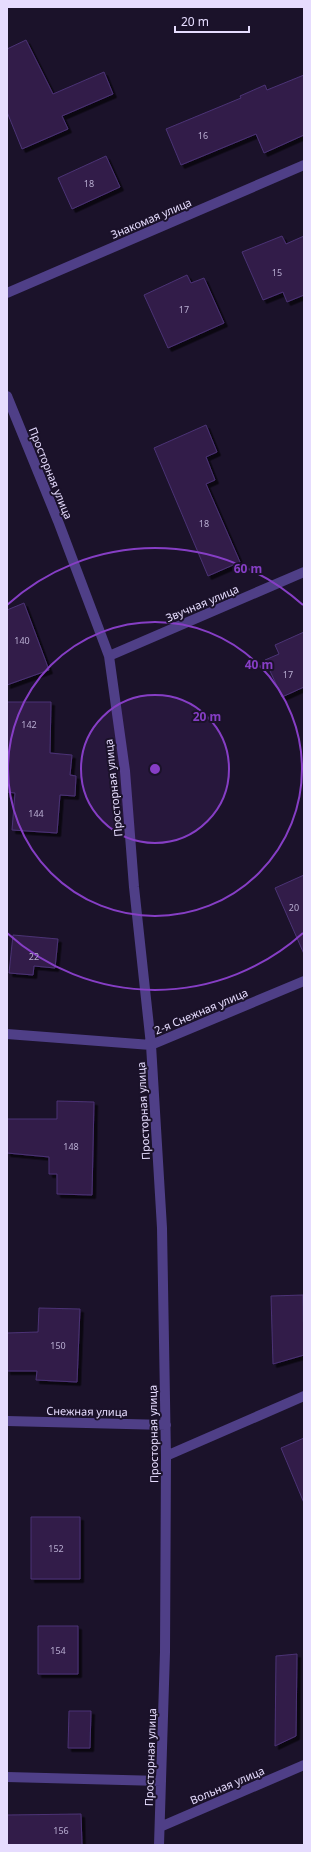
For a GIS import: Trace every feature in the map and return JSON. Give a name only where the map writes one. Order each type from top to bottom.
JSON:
[{"type":"street","name":"Знакомая улица","points":[[7,293],[304,165]]},
{"type":"street","name":"Просторная улица","points":[[7,396],[58,521],[109,656],[125,771],[134,887],[151,1046],[162,1228],[166,1456],[165,1652],[159,1845]]},
{"type":"street","name":"Звучная улица","points":[[109,656],[304,572]]},
{"type":"street","name":"2-я Снежная улица","points":[[7,1034],[151,1046],[304,981]]},
{"type":"street","points":[[166,1456],[304,1396]]},
{"type":"street","name":"Снежная улица","points":[[7,1421],[166,1425]]},
{"type":"street","name":"Вольная улица","points":[[160,1827],[304,1765]]},
{"type":"street","points":[[7,1777],[161,1781]]},
{"type":"building","points":[[26,40],[53,94],[104,72],[113,94],[62,116],[68,129],[22,149],[7,112],[7,49]]},
{"type":"building","points":[[304,75],[304,135],[264,153],[256,134],[181,165],[166,129],[241,98],[240,96],[265,85],[267,90]]},
{"type":"building","points":[[106,156],[120,187],[72,209],[58,178]]},
{"type":"building","points":[[282,236],[286,244],[304,236],[304,295],[287,302],[283,292],[263,300],[242,252]]},
{"type":"building","points":[[187,275],[191,283],[204,278],[224,323],[168,348],[144,295]]},
{"type":"building","points":[[206,425],[217,452],[206,457],[215,480],[206,484],[240,562],[208,576],[154,448]]},
{"type":"building","points":[[24,603],[49,670],[7,685],[7,610]]},
{"type":"building","points":[[304,632],[304,687],[282,697],[265,660],[279,654],[275,645]]},
{"type":"building","points":[[7,702],[51,702],[50,753],[72,755],[70,775],[76,776],[75,796],[60,795],[57,833],[12,830],[15,793],[7,792]]},
{"type":"building","points":[[304,875],[304,954],[275,888]]},
{"type":"building","points":[[13,935],[58,939],[55,968],[34,966],[33,975],[9,973]]},
{"type":"building","points":[[57,1101],[94,1102],[92,1195],[57,1194],[57,1174],[49,1174],[49,1157],[7,1153],[7,1119],[57,1119]]},
{"type":"building","points":[[303,1295],[304,1355],[273,1364],[271,1296]]},
{"type":"building","points":[[39,1308],[80,1309],[77,1382],[36,1380],[37,1371],[7,1371],[7,1333],[38,1332]]},
{"type":"building","points":[[304,1438],[304,1503],[281,1448]]},
{"type":"building","points":[[31,1517],[80,1517],[80,1579],[31,1579]]},
{"type":"building","points":[[38,1626],[78,1626],[78,1674],[38,1674]]},
{"type":"building","points":[[297,1654],[296,1736],[275,1746],[276,1656]]},
{"type":"building","points":[[69,1711],[91,1711],[90,1748],[68,1748]]},
{"type":"building","points":[[81,1814],[82,1845],[7,1845],[7,1815]]}]
